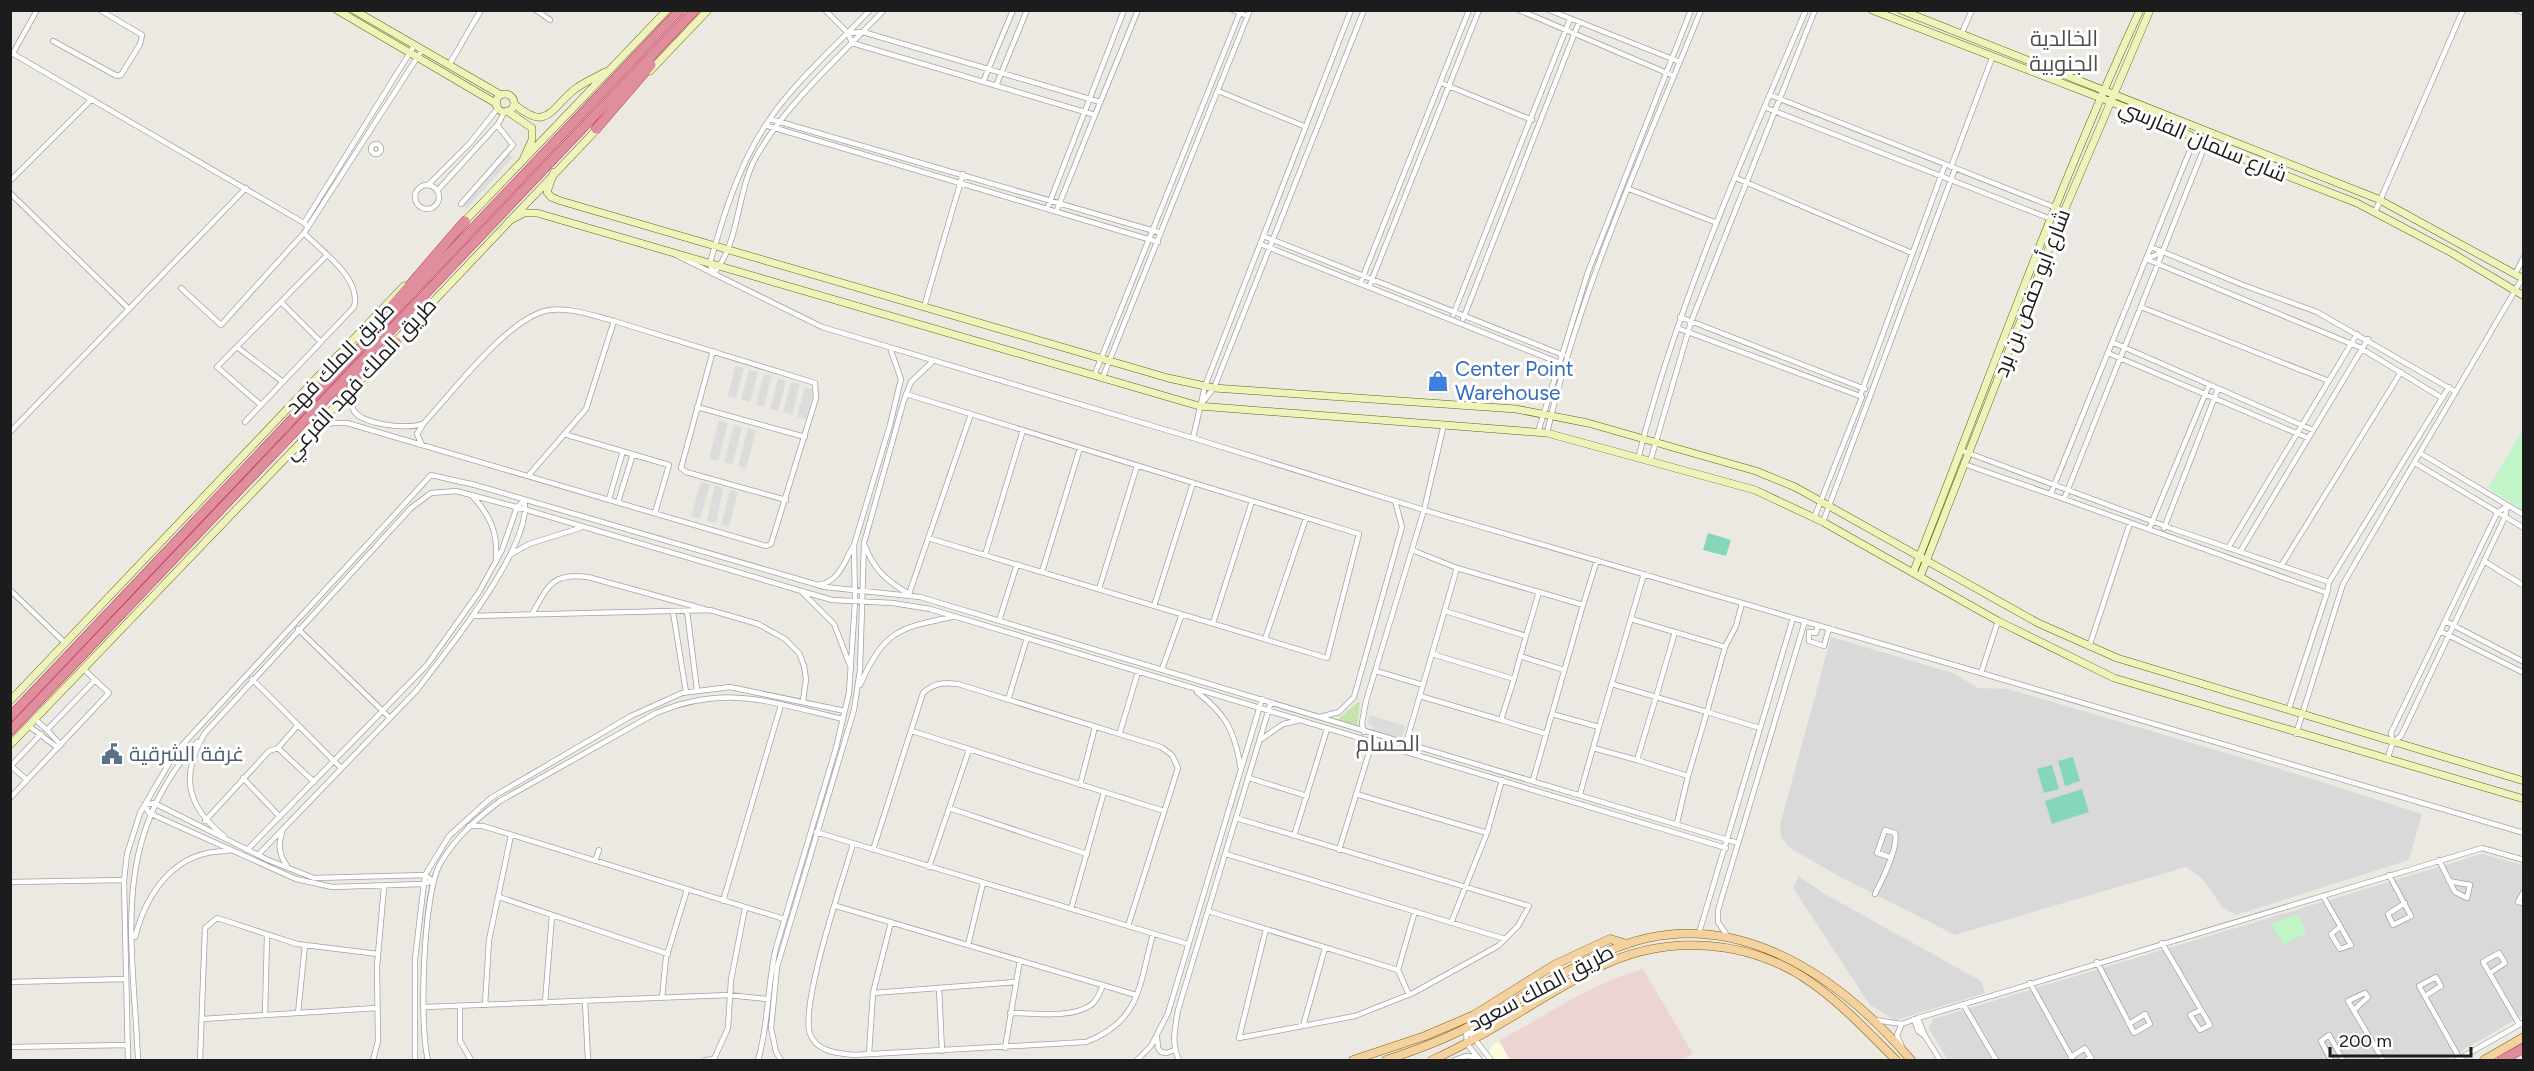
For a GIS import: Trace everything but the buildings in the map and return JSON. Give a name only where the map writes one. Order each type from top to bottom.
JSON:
[{"type":"highway","name":"طريق الملك فهد","points":[[10,717],[680,10]]},
{"type":"highway","name":"طريق الملك فهد","points":[[10,731],[696,10]]},
{"type":"highway","points":[[596,129],[696,10]]},
{"type":"highway","points":[[294,417],[465,221]]},
{"type":"highway","points":[[291,435],[396,342]]},
{"type":"highway","points":[[2502,1060],[2523,1048]]},
{"type":"main road","points":[[337,10],[531,128],[532,140],[520,165]]},
{"type":"main road","points":[[354,10],[448,66],[501,95],[511,96],[514,104],[526,114],[536,118],[545,117],[576,89],[612,68]]},
{"type":"main road","name":"طريق الملك فهد الفرعي","points":[[10,701],[667,10]]},
{"type":"main road","name":"طريق الملك فهد الفرعي","points":[[10,746],[313,429],[357,386],[554,172],[708,10]]},
{"type":"main road","name":"شارع سلمان الفارسي","points":[[1872,10],[1992,58],[2101,95]]},
{"type":"main road","name":"شارع سلمان الفارسي","points":[[1901,10],[2111,99],[2380,201],[2523,278]]},
{"type":"main road","name":"شارع أبو حفص بن برد","points":[[1916,575],[1919,556],[2050,219],[2101,95],[2140,10]]},
{"type":"main road","name":"شارع أبو حفص بن برد","points":[[1916,575],[1928,561],[2059,223],[2150,10]]},
{"type":"main road","points":[[501,95],[502,109]]},
{"type":"main road","name":"شارع سلمان الفارسي","points":[[2111,99],[2206,143],[2375,212],[2523,296]]},
{"type":"main road","points":[[502,109],[514,104]]},
{"type":"main road","points":[[554,172],[548,192],[551,197],[1110,362],[1205,386],[1516,409],[1542,413],[1643,438],[1756,471],[1795,487],[2038,623],[2089,647],[2117,658],[2289,708],[2523,781]]},
{"type":"main road","points":[[509,221],[524,213],[537,213],[1199,406],[1547,433],[1755,490],[1823,522],[1998,621],[2076,662],[2114,678],[2296,734],[2523,799]]},
{"type":"main road","name":"طريق الملك سعود","points":[[1386,1060],[1466,1028],[1606,951],[1671,934],[1699,933],[1728,937],[1761,946],[1797,961],[1822,978],[1869,1018],[1911,1060]]},
{"type":"main road","points":[[1353,1060],[1425,1036],[1474,1015],[1554,965],[1610,939],[1627,944]]},
{"type":"main road","name":"طريق الملك سعود","points":[[1432,1060],[1476,1040],[1602,965],[1647,949],[1701,945],[1724,947],[1768,959],[1811,982],[1896,1060]]},
{"type":"main road","points":[[2484,1060],[2523,1037]]},
{"type":"street","points":[[37,10],[12,52],[306,225]]},
{"type":"street","points":[[53,41],[121,75],[140,44],[142,35],[100,10]]},
{"type":"street","points":[[448,66],[481,10]]},
{"type":"street","points":[[536,10],[550,20]]},
{"type":"street","points":[[825,10],[848,33],[852,43]]},
{"type":"street","points":[[713,274],[710,263],[736,183],[765,125],[870,10]]},
{"type":"street","points":[[713,274],[721,266],[754,161],[774,128],[884,10]]},
{"type":"street","points":[[983,82],[1013,10]]},
{"type":"street","points":[[996,86],[1027,10]]},
{"type":"street","points":[[1047,209],[1124,10]]},
{"type":"street","points":[[1056,212],[1138,10]]},
{"type":"street","points":[[1102,379],[1249,13],[1233,10]]},
{"type":"street","points":[[1193,438],[1205,386],[1351,10]]},
{"type":"street","points":[[1199,406],[1214,388],[1364,10]]},
{"type":"street","points":[[1360,284],[1469,10]]},
{"type":"street","points":[[1369,287],[1479,10]]},
{"type":"street","points":[[1519,10],[1674,76]]},
{"type":"street","points":[[1549,10],[1680,62]]},
{"type":"street","points":[[1538,432],[1542,413],[1588,272],[1691,10]]},
{"type":"street","points":[[1547,433],[1595,275],[1701,10]]},
{"type":"street","points":[[1638,459],[1653,396],[1680,317],[1764,107],[1806,10]]},
{"type":"street","points":[[1650,462],[1691,322],[1815,10]]},
{"type":"street","points":[[1961,35],[1972,10]]},
{"type":"street","points":[[2375,212],[2463,10]]},
{"type":"street","points":[[2517,10],[2523,14]]},
{"type":"street","points":[[1094,376],[1151,240],[1241,12]]},
{"type":"street","points":[[1451,320],[1570,19]]},
{"type":"street","points":[[1461,324],[1579,22]]},
{"type":"street","points":[[848,33],[863,32],[1100,102]]},
{"type":"street","points":[[852,43],[1095,115]]},
{"type":"street","points":[[180,288],[221,325],[304,233],[306,225],[414,46]]},
{"type":"street","points":[[361,137],[422,50]]},
{"type":"street","points":[[1823,522],[1951,179],[1950,167],[1992,58]]},
{"type":"street","points":[[1441,83],[1532,120]]},
{"type":"street","points":[[1218,92],[1306,127]]},
{"type":"street","points":[[1770,95],[2064,211]]},
{"type":"street","points":[[10,181],[92,99]]},
{"type":"street","points":[[1764,107],[2059,223]]},
{"type":"street","points":[[437,191],[496,126],[502,109]]},
{"type":"street","points":[[428,185],[437,191],[439,199],[434,207],[426,210],[415,201],[415,193],[421,186],[428,185],[454,161],[502,109]]},
{"type":"street","points":[[1535,112],[1543,116]]},
{"type":"street","points":[[770,119],[1161,233]]},
{"type":"street","points":[[765,125],[1158,242]]},
{"type":"street","points":[[461,204],[513,145],[509,137],[496,126]]},
{"type":"street","points":[[478,134],[484,140]]},
{"type":"street","points":[[361,137],[381,148],[380,153],[374,154],[361,137]]},
{"type":"street","points":[[2052,493],[2195,138]]},
{"type":"street","points":[[2064,499],[2206,143]]},
{"type":"street","points":[[371,149],[376,144]]},
{"type":"street","points":[[454,161],[459,166]]},
{"type":"street","points":[[1814,518],[1941,175],[1950,167]]},
{"type":"street","points":[[924,307],[963,174]]},
{"type":"street","points":[[1736,178],[1912,253]]},
{"type":"street","points":[[10,432],[246,188]]},
{"type":"street","points":[[1629,189],[1718,223]]},
{"type":"street","points":[[10,193],[129,309]]},
{"type":"street","points":[[245,422],[354,307],[357,298],[349,278],[304,233]]},
{"type":"street","points":[[1263,236],[1568,358]]},
{"type":"street","points":[[1260,244],[1566,365]]},
{"type":"street","points":[[2151,247],[2317,312],[2368,339],[2456,392]]},
{"type":"street","points":[[2146,259],[2163,252]]},
{"type":"street","points":[[671,253],[822,327],[1424,510],[2523,833]]},
{"type":"street","points":[[261,405],[217,367],[326,256]]},
{"type":"street","points":[[2515,274],[2523,257]]},
{"type":"street","points":[[2146,259],[2362,349],[2442,398]]},
{"type":"street","points":[[2296,734],[2343,584],[2523,278]]},
{"type":"street","points":[[281,302],[321,342]]},
{"type":"street","points":[[2140,307],[2328,381]]},
{"type":"street","points":[[313,429],[332,423],[351,424],[422,445],[528,476],[609,499],[766,546],[774,539],[786,500],[816,398],[816,383],[614,321],[566,309],[549,310],[530,316],[505,335],[424,423],[417,434],[422,445]]},
{"type":"street","points":[[1680,317],[1870,391]]},
{"type":"street","points":[[528,476],[586,409],[614,321]]},
{"type":"street","points":[[1677,328],[1867,400]]},
{"type":"street","points":[[2228,548],[2357,334]]},
{"type":"street","points":[[2240,552],[2368,339]]},
{"type":"street","points":[[2112,342],[2313,430]]},
{"type":"street","points":[[237,347],[283,382]]},
{"type":"street","points":[[815,585],[828,583],[838,574],[854,545],[899,390],[898,366],[890,348]]},
{"type":"street","points":[[713,351],[681,468],[686,472],[786,500]]},
{"type":"street","points":[[2108,353],[2308,438]]},
{"type":"street","points":[[781,1060],[776,1052],[771,1028],[777,967],[858,691],[864,601],[864,543],[906,394],[911,382],[933,361]]},
{"type":"street","points":[[2281,566],[2401,372]]},
{"type":"street","points":[[2149,529],[2209,385]]},
{"type":"street","points":[[357,386],[353,408],[358,415],[396,427],[410,428],[424,423]]},
{"type":"street","points":[[2289,708],[2329,582],[2449,387]]},
{"type":"street","points":[[2162,534],[2218,389]]},
{"type":"street","points":[[906,394],[1359,534],[1327,658],[928,538]]},
{"type":"street","points":[[697,406],[805,437]]},
{"type":"street","points":[[909,594],[971,414]]},
{"type":"street","points":[[351,424],[358,415]]},
{"type":"street","points":[[1364,732],[1363,714],[1424,510],[1444,424]]},
{"type":"street","points":[[985,555],[1023,430]]},
{"type":"street","points":[[564,434],[669,465],[655,513]]},
{"type":"street","points":[[1042,572],[1080,448]]},
{"type":"street","points":[[1960,450],[2165,526],[2329,582]]},
{"type":"street","points":[[609,499],[624,451]]},
{"type":"street","points":[[2420,453],[2523,515]]},
{"type":"street","points":[[618,502],[633,454]]},
{"type":"street","points":[[1956,461],[2327,592]]},
{"type":"street","points":[[2415,463],[2523,528]]},
{"type":"street","points":[[1099,589],[1137,466]]},
{"type":"street","points":[[128,1060],[124,880],[134,828],[144,806],[175,753],[431,475],[815,585],[854,591],[909,594]]},
{"type":"street","points":[[1154,606],[1193,483]]},
{"type":"street","points":[[138,1060],[133,874],[149,813],[182,759],[298,629],[423,497],[442,490],[517,507],[832,600],[913,605],[954,616],[1726,848]]},
{"type":"street","points":[[471,495],[485,509],[494,527],[497,545],[496,561]]},
{"type":"street","points":[[247,850],[427,665],[480,592],[496,561],[517,507],[524,500]]},
{"type":"street","points":[[258,855],[397,711],[472,616],[494,585],[510,555],[527,510],[524,500]]},
{"type":"street","points":[[1213,623],[1252,501]]},
{"type":"street","points":[[1317,717],[1339,712],[1354,697],[1402,527],[1395,501]]},
{"type":"street","points":[[2387,760],[2393,742],[2391,733],[2497,513],[2507,506]]},
{"type":"street","points":[[2393,742],[2401,736],[2505,517],[2507,506]]},
{"type":"street","points":[[1265,639],[1306,518]]},
{"type":"street","points":[[2089,647],[2130,523]]},
{"type":"street","points":[[510,555],[529,544],[583,528]]},
{"type":"street","points":[[864,543],[873,566],[891,584],[909,594],[1262,699],[1364,732],[1728,838],[1738,843]]},
{"type":"street","points":[[758,1060],[762,1047],[769,976],[845,711],[852,669],[855,602],[854,545]]},
{"type":"street","points":[[1412,550],[1439,558],[1457,568],[1583,605]]},
{"type":"street","points":[[1533,780],[1597,560]]},
{"type":"street","points":[[2484,561],[2523,586]]},
{"type":"street","points":[[999,621],[1017,564]]},
{"type":"street","points":[[1407,743],[1457,568]]},
{"type":"street","points":[[1580,794],[1644,574]]},
{"type":"street","points":[[532,614],[546,590],[563,576],[588,576],[758,624],[785,639],[799,653],[806,680],[803,701]]},
{"type":"street","points":[[10,590],[65,643]]},
{"type":"street","points":[[801,591],[834,624],[852,669]]},
{"type":"street","points":[[1501,720],[1539,591]]},
{"type":"street","points":[[681,602],[685,611],[697,690]]},
{"type":"street","points":[[1677,823],[1725,647],[1736,626],[1742,603]]},
{"type":"street","points":[[472,616],[710,610]]},
{"type":"street","points":[[1445,611],[1526,636]]},
{"type":"street","points":[[673,612],[686,693]]},
{"type":"street","points":[[1162,669],[1182,614]]},
{"type":"street","points":[[858,691],[879,650],[904,627],[954,616]]},
{"type":"street","points":[[1699,933],[1793,618]]},
{"type":"street","points":[[1631,619],[1725,647]]},
{"type":"street","points":[[1728,937],[1718,922],[1718,910],[1805,621]]},
{"type":"street","points":[[1981,673],[1998,621]]},
{"type":"street","points":[[2445,621],[2523,662]]},
{"type":"street","points":[[1816,633],[1818,625]]},
{"type":"street","points":[[1827,636],[1809,632],[1809,641],[1824,646],[1827,636],[1829,628]]},
{"type":"street","points":[[298,629],[390,718]]},
{"type":"street","points":[[1789,630],[1801,633]]},
{"type":"street","points":[[2440,631],[2523,673]]},
{"type":"street","points":[[1637,760],[1675,632]]},
{"type":"street","points":[[1008,700],[1027,638]]},
{"type":"street","points":[[1432,654],[1514,679]]},
{"type":"street","points":[[1520,656],[1564,670]]},
{"type":"street","points":[[10,798],[110,693],[84,669]]},
{"type":"street","points":[[1376,671],[1423,685]]},
{"type":"street","points":[[1120,732],[1138,672]]},
{"type":"street","points":[[248,675],[341,768]]},
{"type":"street","points":[[47,730],[95,680]]},
{"type":"street","points":[[873,850],[923,693],[936,684],[958,684],[1095,727],[1120,732],[1161,747],[1177,760],[1178,768],[1128,926]]},
{"type":"street","points":[[1612,684],[1760,728]]},
{"type":"street","points":[[415,1060],[415,959],[425,875],[449,836],[491,798],[631,716],[666,699],[697,690],[730,687],[845,711]]},
{"type":"street","points":[[1193,688],[1219,709],[1228,723],[1242,772]]},
{"type":"street","points":[[397,711],[400,694]]},
{"type":"street","points":[[428,1060],[425,1049],[425,943],[433,881],[454,841],[469,826],[500,801],[635,724],[675,705],[720,696],[743,697],[843,719]]},
{"type":"street","points":[[1420,696],[1546,734]]},
{"type":"street","points":[[1137,1060],[1157,1037],[1168,1013],[1262,699]]},
{"type":"street","points":[[1179,1060],[1174,1050],[1178,1010],[1271,702]]},
{"type":"street","points":[[723,901],[781,705]]},
{"type":"street","points":[[1552,714],[1599,727]]},
{"type":"street","points":[[35,719],[59,746]]},
{"type":"street","points":[[1260,740],[1283,724],[1298,721]]},
{"type":"street","points":[[205,821],[269,751],[278,748],[298,725]]},
{"type":"street","points":[[29,726],[59,746]]},
{"type":"street","points":[[1080,785],[1095,727]]},
{"type":"street","points":[[1294,836],[1327,729]]},
{"type":"street","points":[[912,730],[1164,811]]},
{"type":"street","points":[[205,733],[194,751],[190,774],[193,796],[205,821],[224,836]]},
{"type":"street","points":[[27,780],[11,766],[41,734]]},
{"type":"street","points":[[1339,850],[1372,743]]},
{"type":"street","points":[[278,748],[314,782]]},
{"type":"street","points":[[1593,748],[1688,776]]},
{"type":"street","points":[[929,867],[969,750]]},
{"type":"street","points":[[243,778],[280,817]]},
{"type":"street","points":[[1249,778],[1307,796]]},
{"type":"street","points":[[1451,923],[1486,832],[1502,780]]},
{"type":"street","points":[[1071,909],[1104,792]]},
{"type":"street","points":[[1356,794],[1486,832]]},
{"type":"street","points":[[144,806],[154,804],[224,836],[247,850],[314,878],[425,875],[433,881]]},
{"type":"street","points":[[144,806],[149,813],[296,879],[332,887],[384,887],[433,881]]},
{"type":"street","points":[[949,808],[1087,854]]},
{"type":"street","points":[[1236,819],[1528,906],[1518,926],[1505,939],[1461,969],[1409,995],[1355,1016],[1239,1038],[1266,929]]},
{"type":"street","points":[[469,826],[483,826],[784,919]]},
{"type":"street","points":[[284,828],[278,846],[282,859],[289,868]]},
{"type":"street","points":[[1875,894],[1890,857],[1896,834],[1885,830],[1877,853],[1890,857]]},
{"type":"street","points":[[816,832],[1188,944]]},
{"type":"street","points":[[485,1005],[488,948],[511,835]]},
{"type":"street","points":[[853,844],[812,990],[808,1017],[810,1034],[819,1047],[833,1053],[942,1051],[1086,1042],[1107,1034],[1123,1020],[1134,1005],[1153,934]]},
{"type":"street","points":[[1869,1018],[1902,1024],[2097,962],[2482,848],[2523,860]]},
{"type":"street","points":[[595,861],[599,850]]},
{"type":"street","points":[[134,943],[151,894],[164,877],[188,859],[210,851],[231,851]]},
{"type":"street","points":[[1226,854],[1505,939]]},
{"type":"street","points":[[2439,860],[2449,880],[2455,892],[2467,898],[2470,885],[2449,880]]},
{"type":"street","points":[[2389,875],[2411,915],[2393,925],[2388,914],[2404,903]]},
{"type":"street","points":[[10,882],[124,880]]},
{"type":"street","points":[[968,945],[984,883]]},
{"type":"street","points":[[373,1060],[378,1041],[378,954],[384,887]]},
{"type":"street","points":[[662,998],[668,954],[687,890]]},
{"type":"street","points":[[2523,891],[2518,902],[2523,903]]},
{"type":"street","points":[[2323,896],[2351,945],[2340,949],[2331,934],[2340,927]]},
{"type":"street","points":[[499,897],[668,954]]},
{"type":"street","points":[[836,906],[1136,995]]},
{"type":"street","points":[[706,1060],[714,1059],[726,1038],[729,995],[746,908]]},
{"type":"street","points":[[1208,911],[1398,970]]},
{"type":"street","points":[[1409,995],[1398,970],[1414,911]]},
{"type":"street","points":[[545,1003],[552,915]]},
{"type":"street","points":[[200,1060],[205,928],[217,918],[305,945],[378,954]]},
{"type":"street","points":[[869,1054],[873,993],[891,922]]},
{"type":"street","points":[[265,1015],[267,935]]},
{"type":"street","points":[[2162,944],[2210,1025],[2200,1030],[2190,1015],[2201,1010]]},
{"type":"street","points":[[298,1012],[305,945]]},
{"type":"street","points":[[1303,1026],[1325,948]]},
{"type":"street","points":[[2425,996],[2441,986],[2436,977],[2419,986],[2458,1060],[2522,1023],[2490,974],[2483,962],[2499,953],[2505,963],[2490,974]]},
{"type":"street","points":[[1005,1048],[1020,960]]},
{"type":"street","points":[[2097,962],[2129,1024],[2134,1033],[2150,1024],[2145,1014],[2129,1024]]},
{"type":"street","points":[[10,982],[126,979]]},
{"type":"street","points":[[873,993],[1016,982]]},
{"type":"street","points":[[2030,983],[2072,1059],[2085,1048],[2091,1058],[2086,1060]]},
{"type":"street","points":[[1010,1013],[1079,1010],[1097,999],[1102,985]]},
{"type":"street","points":[[939,988],[942,1051]]},
{"type":"street","points":[[425,1007],[729,995],[767,999]]},
{"type":"street","points":[[585,1001],[588,1060]]},
{"type":"street","points":[[1963,1004],[1996,1060]]},
{"type":"street","points":[[460,1006],[460,1041],[471,1060]]},
{"type":"street","points":[[202,1019],[377,1008]]},
{"type":"street","points":[[2354,1010],[2383,1060]]},
{"type":"street","points":[[1916,1019],[1940,1060]]},
{"type":"street","points":[[1902,1024],[1897,1035],[1904,1052]]},
{"type":"street","points":[[1466,1028],[1491,1060]]},
{"type":"street","points":[[1466,1028],[1467,1044],[1475,1057]]},
{"type":"street","points":[[2331,1060],[2321,1041],[2329,1035],[2343,1060]]},
{"type":"street","points":[[1157,1037],[1161,1052],[1167,1053],[1174,1050]]},
{"type":"street","points":[[10,1047],[128,1045]]},
{"type":"street","points":[[1455,1060],[1466,1056],[1480,1060]]},
{"type":"shaded area","points":[[509,154],[513,157],[466,209],[462,205]]},
{"type":"shaded area","points":[[735,366],[744,368],[736,398],[728,396]]},
{"type":"shaded area","points":[[749,370],[758,372],[750,402],[741,400]]},
{"type":"shaded area","points":[[764,374],[772,376],[764,407],[756,404]]},
{"type":"shaded area","points":[[778,378],[786,381],[778,411],[770,409]]},
{"type":"shaded area","points":[[791,382],[800,384],[792,415],[783,412]]},
{"type":"shaded area","points":[[805,387],[814,390],[806,419],[797,417],[800,403],[804,404],[801,400]]},
{"type":"shaded area","points":[[719,420],[728,423],[718,461],[709,459]]},
{"type":"shaded area","points":[[734,425],[742,427],[732,465],[724,462]]},
{"type":"shaded area","points":[[748,428],[756,431],[746,469],[738,466]]},
{"type":"shaded area","points":[[701,482],[710,484],[700,519],[691,516]]},
{"type":"shaded area","points":[[715,486],[723,488],[716,523],[707,521]]},
{"type":"shaded area","points":[[730,490],[738,492],[729,527],[721,525]]},
{"type":"shaded area","points":[[1831,637],[1953,673],[1978,688],[2008,689],[2277,768],[2422,814],[2409,860],[2236,915],[2222,907],[2202,878],[2186,867],[1955,935],[1835,874],[1790,848],[1781,837],[1780,825]]},
{"type":"shaded area","points":[[1370,715],[1405,726],[1402,739],[1372,730],[1373,726],[1367,724]]},
{"type":"shaded area","points":[[2482,854],[2523,865],[2523,1015],[2446,1060],[1948,1060],[1929,1029],[1933,1019]]},
{"type":"shaded area","points":[[1799,876],[1823,893],[1981,981],[1985,993],[1895,1020],[1870,1005],[1793,888]]},
{"type":"shaded area","points":[[1643,969],[1693,1054],[1680,1060],[1510,1060],[1499,1041],[1579,995],[1615,978]]},
{"type":"shaded area","points":[[1499,1041],[1510,1060],[1476,1060],[1487,1056],[1492,1045]]},
{"type":"green space","points":[[2523,430],[2523,510],[2488,488]]},
{"type":"green space","points":[[1708,533],[1731,540],[1726,556],[1703,550]]},
{"type":"green space","points":[[1358,702],[1360,703],[1357,725],[1337,720]]},
{"type":"green space","points":[[2073,757],[2080,781],[2065,786],[2058,761]]},
{"type":"green space","points":[[2052,765],[2059,789],[2044,793],[2037,769]]},
{"type":"green space","points":[[2082,789],[2089,812],[2052,824],[2045,801]]},
{"type":"green space","points":[[2298,914],[2307,932],[2284,945],[2270,924]]},
{"type":"place","name":"Center Point Warehouse","points":[[1438,381]]},
{"type":"place","name":"غرفة الشرقية","points":[[112,754]]},
{"type":"district","name":"الخالدية الجنوبية","points":[[2064,50]]},
{"type":"district","name":"الحسام","points":[[1388,743]]}]
